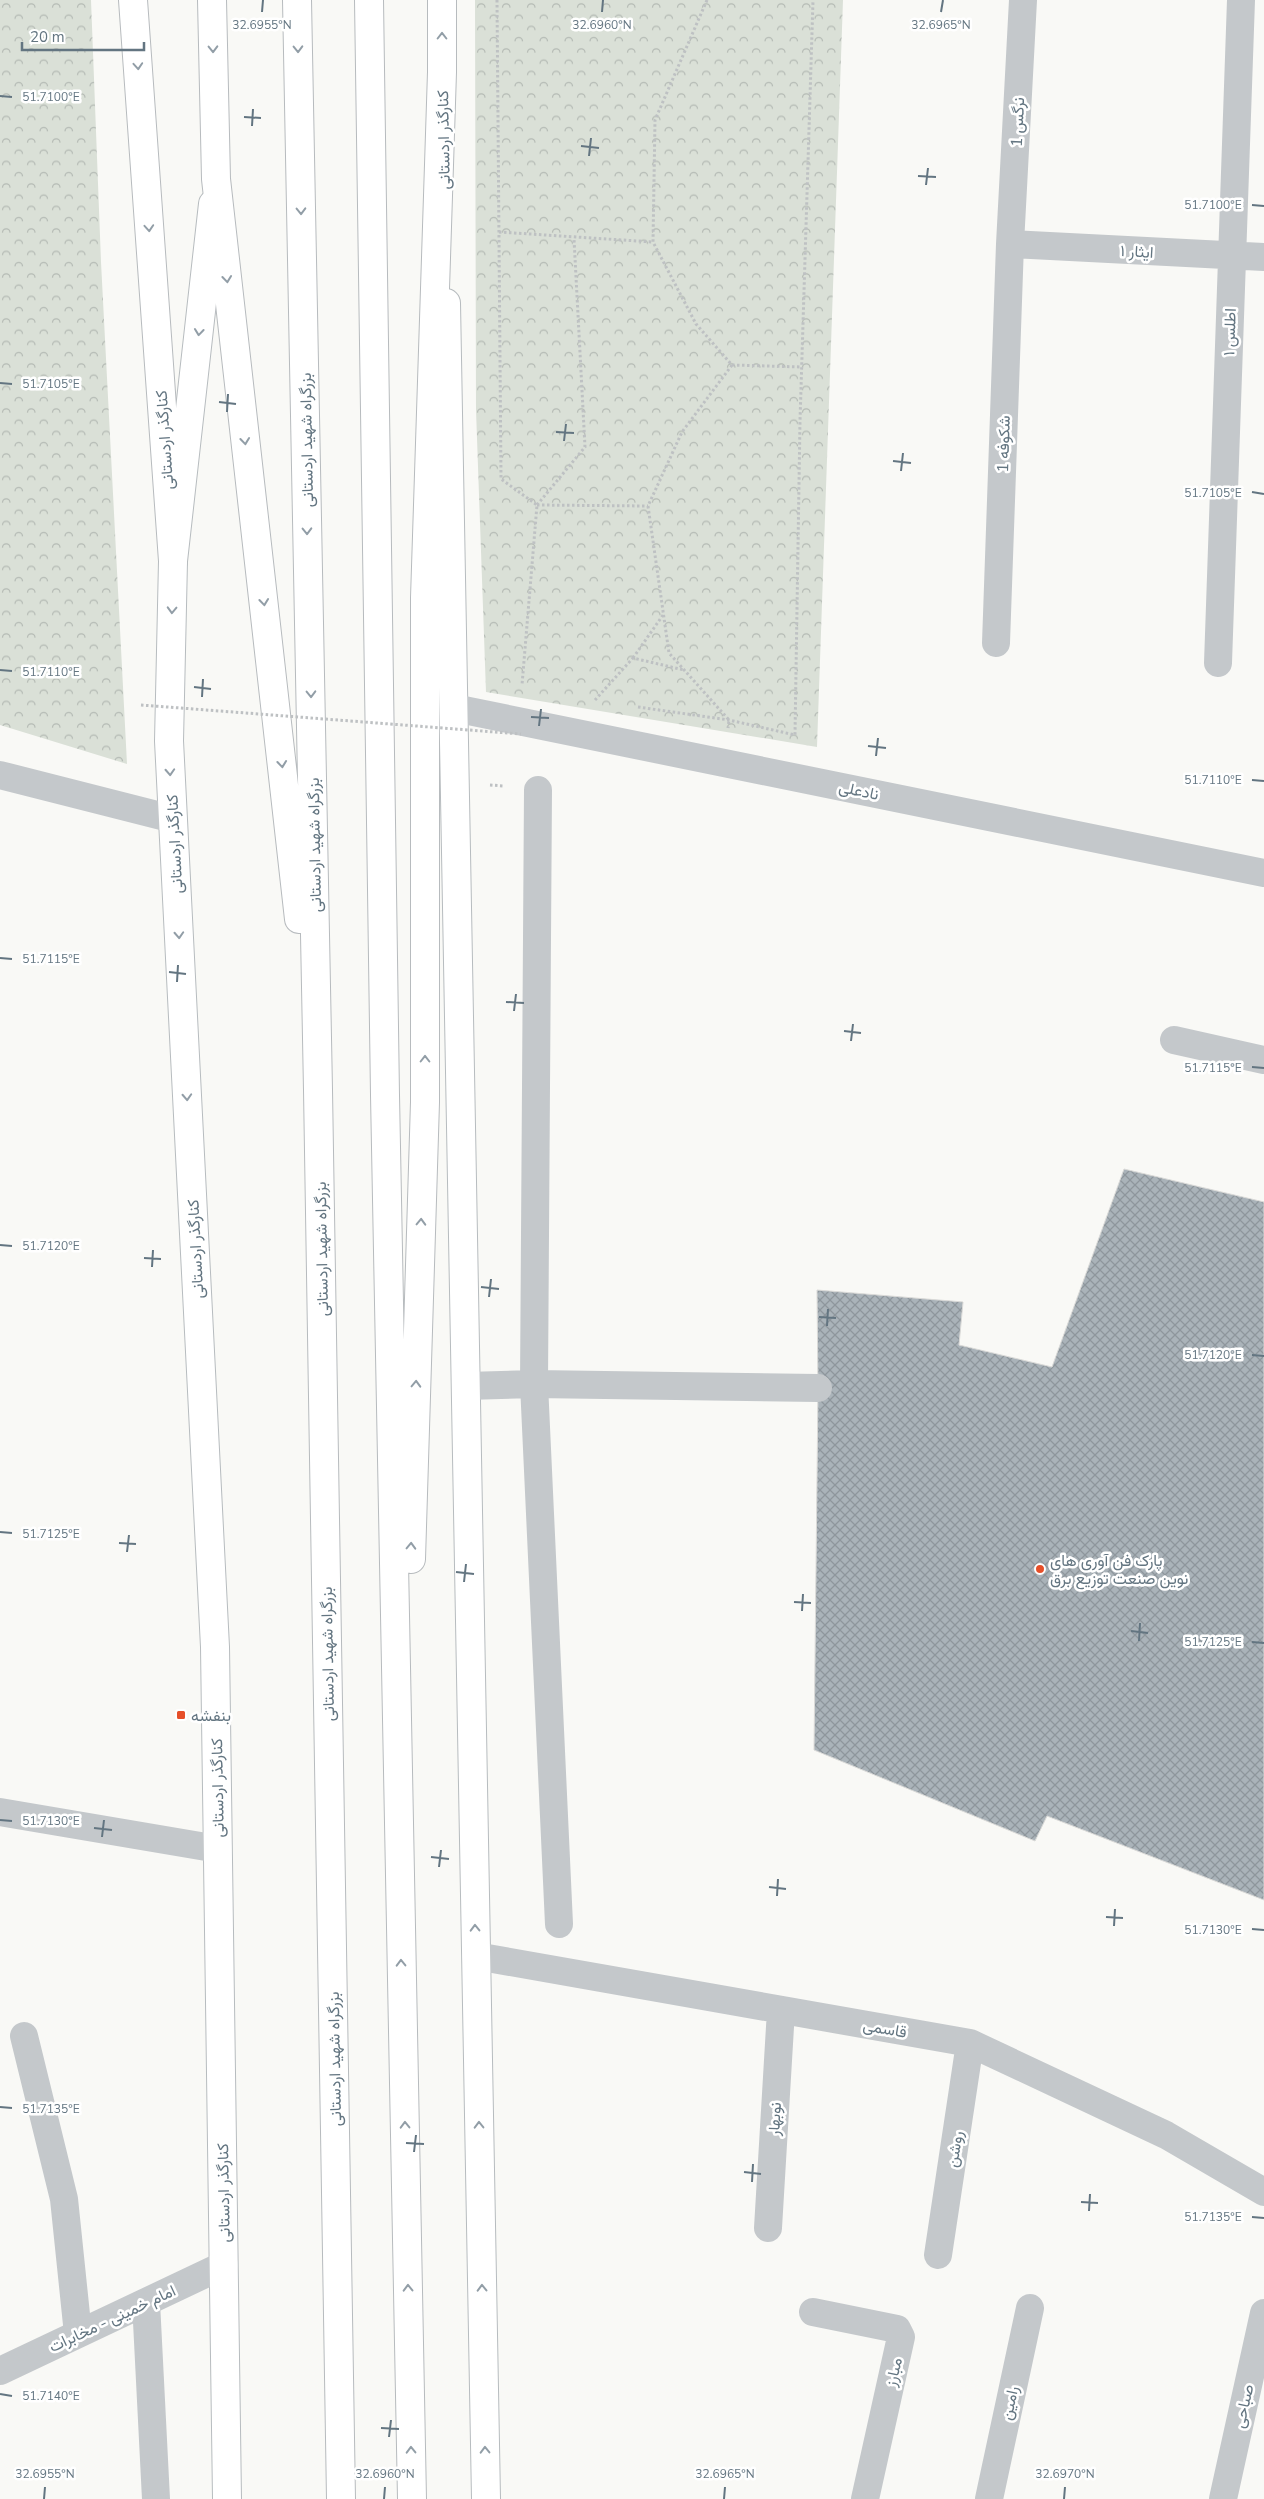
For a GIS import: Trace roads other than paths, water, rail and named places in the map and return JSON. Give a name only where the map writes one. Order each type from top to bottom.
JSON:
[{"type":"main road","name":"کنارگذر اردستانی","points":[[133,0],[173,561],[169,741],[215,1647],[227,2499]]},
{"type":"main road","points":[[212,0],[216,179],[318,1090]]},
{"type":"main road","name":"بزرگراه شهید اردستانی","points":[[297,0],[318,1090],[341,2499]]},
{"type":"main road","points":[[369,0],[384,1095],[412,2499]]},
{"type":"main road","name":"کنارگذر اردستانی","points":[[442,0],[486,2499]]},
{"type":"main road","points":[[400,1910],[425,1102],[425,598],[442,72]]},
{"type":"main road","points":[[173,561],[216,179]]},
{"type":"street","name":"نرگس 1","points":[[1010,244],[1023,0]]},
{"type":"street","name":"اطلس ۱","points":[[1218,663],[1241,0]]},
{"type":"street","name":"ایثار ۱","points":[[1010,244],[1264,257]]},
{"type":"street","name":"شکوفه 1","points":[[996,643],[1010,244]]},
{"type":"street","name":"نادعلی","points":[[454,708],[1264,873]]},
{"type":"street","points":[[0,775],[173,819]]},
{"type":"street","points":[[538,790],[534,1384],[559,1924]]},
{"type":"street","points":[[1174,1040],[1264,1060]]},
{"type":"street","points":[[466,1386],[534,1384],[818,1388]]},
{"type":"street","points":[[0,1812],[218,1849]]},
{"type":"street","name":"قاسمی","points":[[476,1956],[970,2043],[1166,2135],[1264,2192]]},
{"type":"street","name":"نوبهار","points":[[768,2228],[781,2010]]},
{"type":"street","points":[[24,2036],[64,2200],[78,2334]]},
{"type":"street","name":"روشن","points":[[938,2255],[970,2043]]},
{"type":"street","name":"امام خمینی - مخابرات","points":[[0,2371],[224,2265]]},
{"type":"street","points":[[146,2302],[156,2499]]},
{"type":"street","name":"رامین","points":[[989,2499],[1030,2308]]},
{"type":"street","name":"مبارز","points":[[813,2312],[897,2329],[900,2332],[901,2336],[865,2499]]},
{"type":"street","name":"صباحی","points":[[1222,2499],[1264,2313]]},
{"type":"place","name":"پارک فن آوری های نوین صنعت توزیع برق","points":[[1040,1569]]},
{"type":"place","name":"بنفشه","points":[[181,1715]]}]
